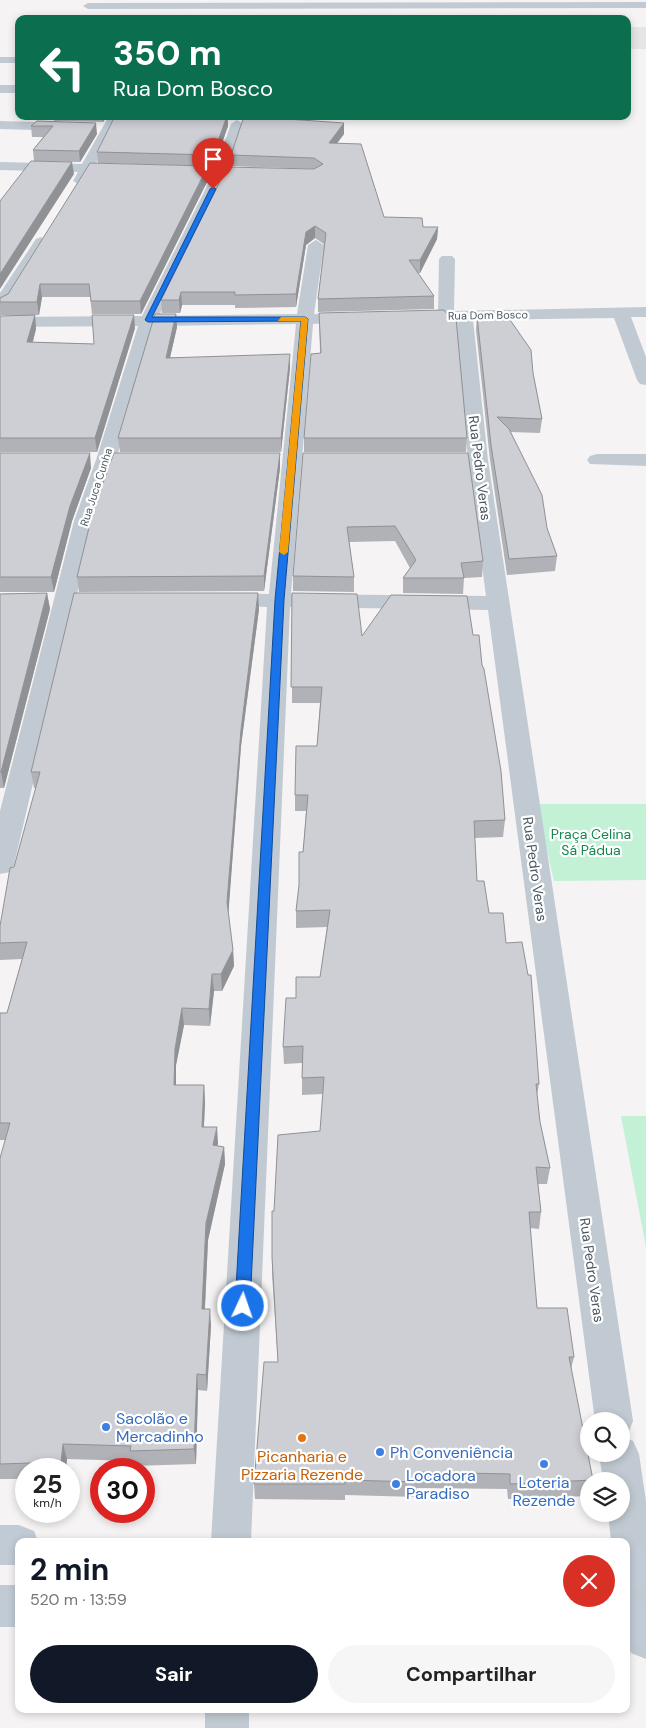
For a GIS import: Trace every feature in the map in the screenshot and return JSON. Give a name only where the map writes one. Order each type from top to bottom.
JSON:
[{"type":"main road","points":[[0,1545],[15,1545]]},
{"type":"main road","points":[[0,1606],[15,1606]]},
{"type":"street","points":[[589,2],[593,15]]},
{"type":"street","points":[[88,6],[370,3],[484,6],[589,2],[646,5]]},
{"type":"street","points":[[483,15],[484,6]]},
{"type":"street","points":[[0,60],[15,60]]},
{"type":"street","points":[[0,89],[15,89]]},
{"type":"street","points":[[0,125],[84,127],[112,122]]},
{"type":"street","points":[[74,190],[112,122]]},
{"type":"street","name":"Rua Juca Cunha","points":[[0,865],[84,521],[106,460],[148,320],[221,172],[237,124]]},
{"type":"street","points":[[0,166],[135,169]]},
{"type":"street","points":[[202,172],[240,173]]},
{"type":"street","points":[[0,306],[48,231]]},
{"type":"street","points":[[231,1538],[279,600],[305,319],[316,245]]},
{"type":"street","name":"Rua Pedro Veras","points":[[447,259],[455,316],[468,460],[499,603],[613,1412]]},
{"type":"street","name":"Rua Dom Bosco","points":[[428,316],[646,312]]},
{"type":"street","points":[[621,313],[646,380]]},
{"type":"street","points":[[0,322],[342,318]]},
{"type":"street","points":[[597,460],[646,460]]},
{"type":"street","points":[[201,600],[499,603]]},
{"type":"street","points":[[620,1462],[636,1568],[640,1627]]},
{"type":"street","points":[[226,1728],[227,1713]]},
{"type":"shaded area","points":[[631,27],[646,27],[646,49],[631,49]]},
{"type":"green space","name":"Praça Celina Sá Pádua","points":[[536,804],[646,804],[646,880],[554,881]]},
{"type":"green space","points":[[621,1116],[646,1116],[646,1247]]},
{"type":"building","points":[[113,120],[226,120],[213,155],[97,152]]},
{"type":"building","points":[[243,120],[301,120],[344,123],[329,143],[361,144],[384,217],[422,218],[423,227],[438,227],[420,260],[409,260],[434,296],[318,299],[326,233],[315,226],[306,232],[296,294],[235,295],[235,292],[181,292],[179,300],[161,300],[227,167],[314,169],[323,164],[314,158],[231,155]]},
{"type":"building","points":[[37,121],[96,123],[79,151],[33,150],[53,126],[31,126]]},
{"type":"building","points":[[31,161],[72,162],[0,274],[0,201]]},
{"type":"building","points":[[90,163],[208,166],[140,301],[91,301],[89,284],[40,284],[37,302],[0,302],[0,298],[8,294]]},
{"type":"building","points":[[444,310],[450,318],[456,318],[467,438],[304,438],[311,354],[321,353],[319,313]]},
{"type":"building","points":[[155,314],[176,314],[166,358],[290,354],[281,438],[118,438]]},
{"type":"building","points":[[506,314],[531,350],[533,373],[542,419],[497,417],[509,429],[542,495],[547,528],[557,556],[509,559],[491,445],[477,316]]},
{"type":"building","points":[[35,315],[27,342],[94,344],[92,315],[134,315],[95,438],[0,438],[0,316]]},
{"type":"building","points":[[0,453],[90,453],[70,506],[51,577],[0,577]]},
{"type":"building","points":[[114,453],[280,453],[264,576],[77,577],[94,507]]},
{"type":"building","points":[[303,453],[468,453],[483,561],[461,563],[464,578],[403,578],[416,560],[395,526],[347,527],[354,577],[293,576]]},
{"type":"building","points":[[47,593],[1,772],[0,772],[0,594]]},
{"type":"building","points":[[74,593],[258,593],[241,730],[227,902],[233,950],[221,974],[212,974],[209,1009],[182,1008],[175,1049],[174,1085],[204,1085],[202,1127],[217,1127],[213,1145],[224,1147],[206,1223],[202,1309],[210,1309],[206,1375],[197,1374],[194,1449],[130,1451],[131,1446],[63,1444],[61,1458],[15,1458],[15,1464],[0,1464],[0,1158],[10,1123],[0,1123],[0,1013],[7,1013],[27,942],[0,943],[0,926],[10,868],[14,867],[40,772],[31,772]]},
{"type":"building","points":[[292,593],[357,594],[362,636],[391,595],[467,596],[473,635],[479,635],[482,665],[501,771],[505,820],[474,821],[477,881],[484,881],[489,913],[503,913],[506,943],[522,942],[528,975],[531,975],[539,1084],[536,1084],[540,1122],[550,1168],[536,1167],[541,1212],[529,1212],[537,1308],[567,1308],[574,1357],[569,1357],[580,1413],[580,1462],[589,1462],[591,1472],[580,1472],[580,1481],[510,1484],[510,1474],[417,1472],[418,1482],[345,1480],[345,1484],[254,1484],[264,1362],[278,1362],[272,1257],[272,1211],[274,1211],[278,1135],[320,1131],[324,1077],[302,1078],[303,1046],[283,1047],[286,998],[296,998],[296,977],[320,977],[330,910],[296,911],[299,885],[299,852],[303,852],[308,795],[295,795],[296,746],[317,746],[322,687],[291,687]]},
{"type":"slow traffic","points":[[281,319],[305,319],[284,552]]},
{"type":"place","name":"Sacolão e Mercadinho","points":[[106,1427]]},
{"type":"place","name":"Picanharia e Pizzaria Rezende","points":[[302,1438]]},
{"type":"place","name":"Ph Conveniência","points":[[380,1452]]},
{"type":"place","name":"Loteria Rezende","points":[[544,1464]]},
{"type":"place","name":"Locadora Paradiso","points":[[396,1484]]},
{"type":"route","points":[[213,189],[148,320],[305,319],[279,600],[243,1306]]}]
